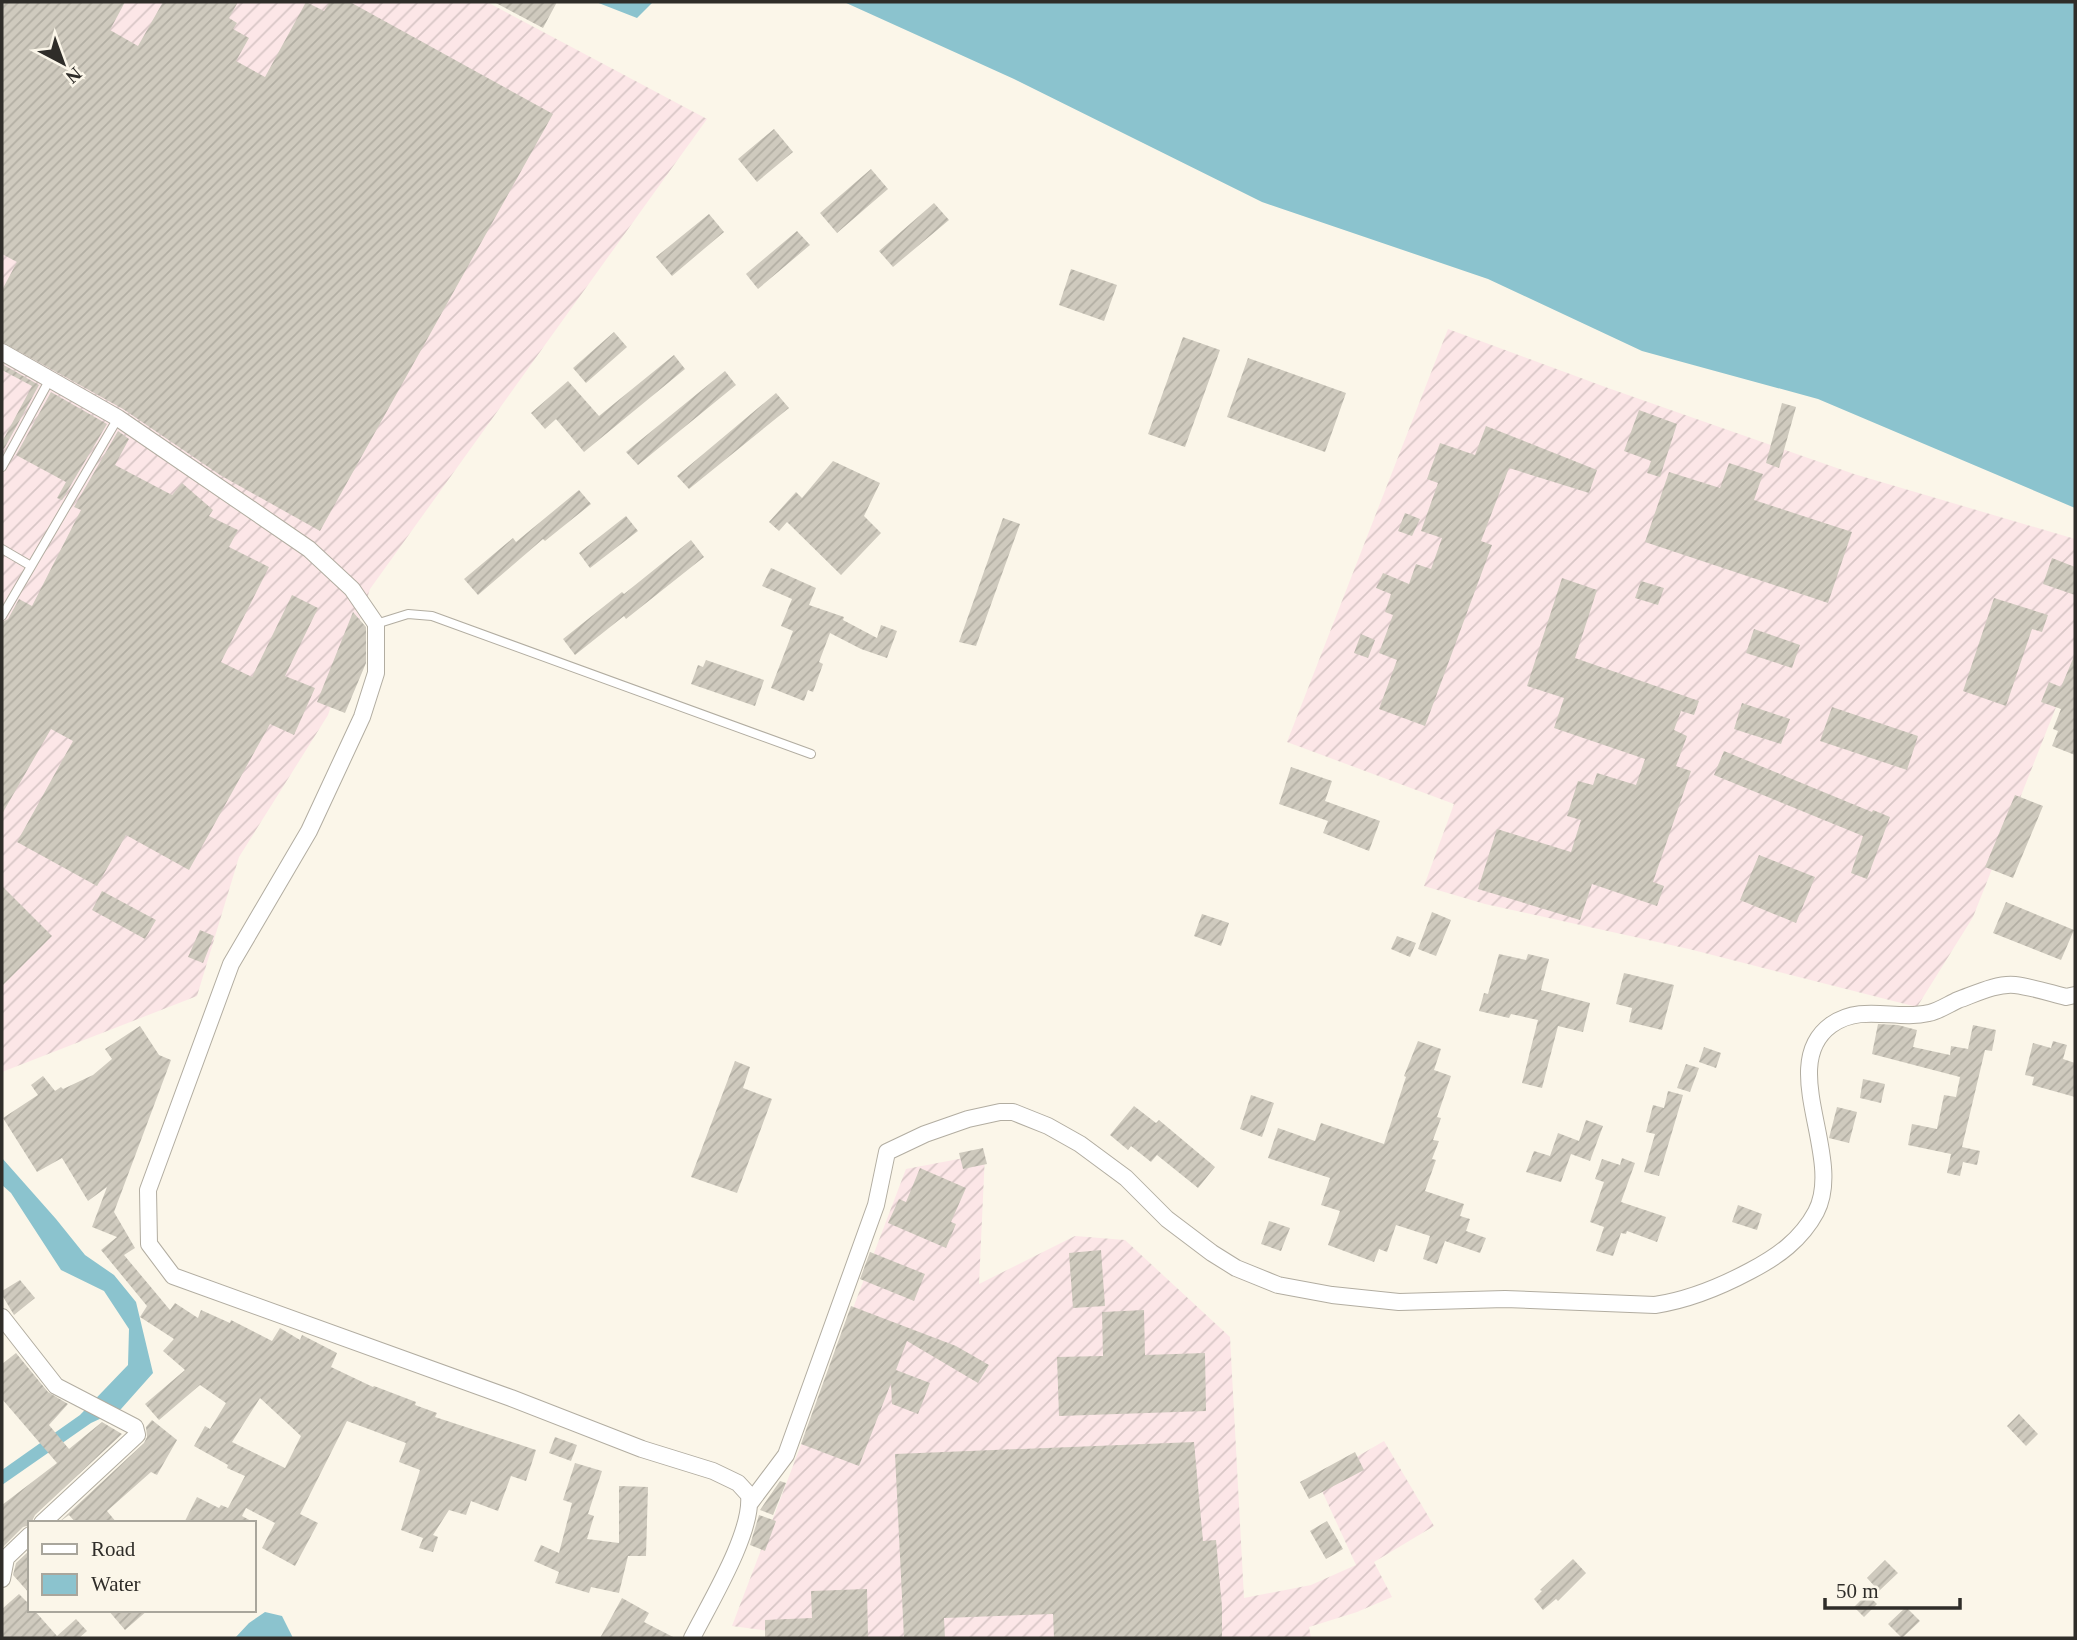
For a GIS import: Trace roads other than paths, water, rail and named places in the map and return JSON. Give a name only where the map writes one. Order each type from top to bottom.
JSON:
[{"type":"street","points":[[2,352],[118,418],[309,549],[352,589],[376,624],[376,673],[362,717],[309,831],[231,964],[149,1190],[149,1244],[173,1276],[511,1398],[642,1450],[713,1471],[738,1483],[749,1495],[747,1522],[692,1638]]},
{"type":"street","points":[[750,1503],[786,1455],[876,1205],[887,1152],[925,1134],[968,1119],[1000,1112],[1013,1112],[1048,1126],[1080,1144],[1126,1178],[1167,1219],[1212,1253],[1236,1268],[1278,1285],[1332,1295],[1399,1302],[1505,1299],[1656,1305],[1678,1302],[1767,1263],[1782,1254],[1803,1231],[1817,1210],[1822,1186],[1823,1152],[1808,1086],[1813,1048],[1819,1034],[1832,1024],[1858,1013],[1908,1016],[1932,1013],[1955,1001],[2013,985],[2066,997],[2075,995]]},
{"type":"street","points":[[2,1317],[56,1386],[135,1427],[137,1435],[44,1521]]},
{"type":"street","points":[[2,1579],[6,1558],[28,1537]]},
{"type":"lane","points":[[2,467],[50,379]]},
{"type":"lane","points":[[2,616],[118,418]]},
{"type":"lane","points":[[2,549],[31,566]]},
{"type":"lane","points":[[376,624],[408,614],[432,616],[811,754]]},
{"type":"water","points":[[596,2],[653,2],[637,18]]},
{"type":"water","points":[[844,2],[2075,2],[2075,508],[1818,399],[1642,351],[1488,279],[1262,202],[1014,79]]},
{"type":"water","points":[[2,1158],[85,1255],[114,1275],[136,1302],[153,1373],[121,1409],[91,1423],[2,1485],[2,1470],[80,1415],[128,1365],[129,1329],[104,1291],[61,1270],[11,1193],[2,1185]]},
{"type":"water","points":[[265,1612],[282,1616],[293,1638],[235,1638],[249,1623]]}]
